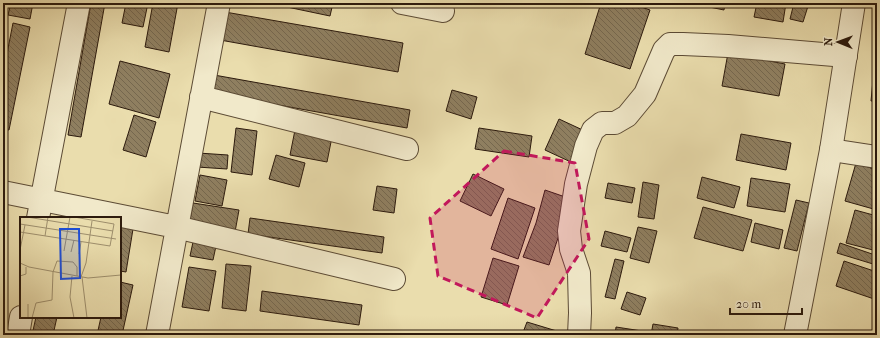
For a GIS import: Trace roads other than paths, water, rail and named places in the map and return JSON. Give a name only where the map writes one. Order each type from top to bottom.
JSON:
[{"type":"street","points":[[40,209],[78,3]]},
{"type":"street","points":[[157,335],[219,3]]},
{"type":"street","points":[[402,3],[443,11]]},
{"type":"street","points":[[795,335],[831,150],[854,3]]},
{"type":"street","points":[[579,335],[579,273],[571,249],[569,231],[576,184],[586,146],[593,130],[602,123],[615,123],[627,116],[645,94],[664,50],[670,44],[683,44],[728,46],[846,56]]},
{"type":"street","points":[[202,98],[407,149]]},
{"type":"street","points":[[831,150],[877,157]]},
{"type":"street","points":[[3,192],[40,209],[100,217]]},
{"type":"street","points":[[121,220],[176,227],[394,279]]},
{"type":"street","points":[[18,335],[21,318]]}]
